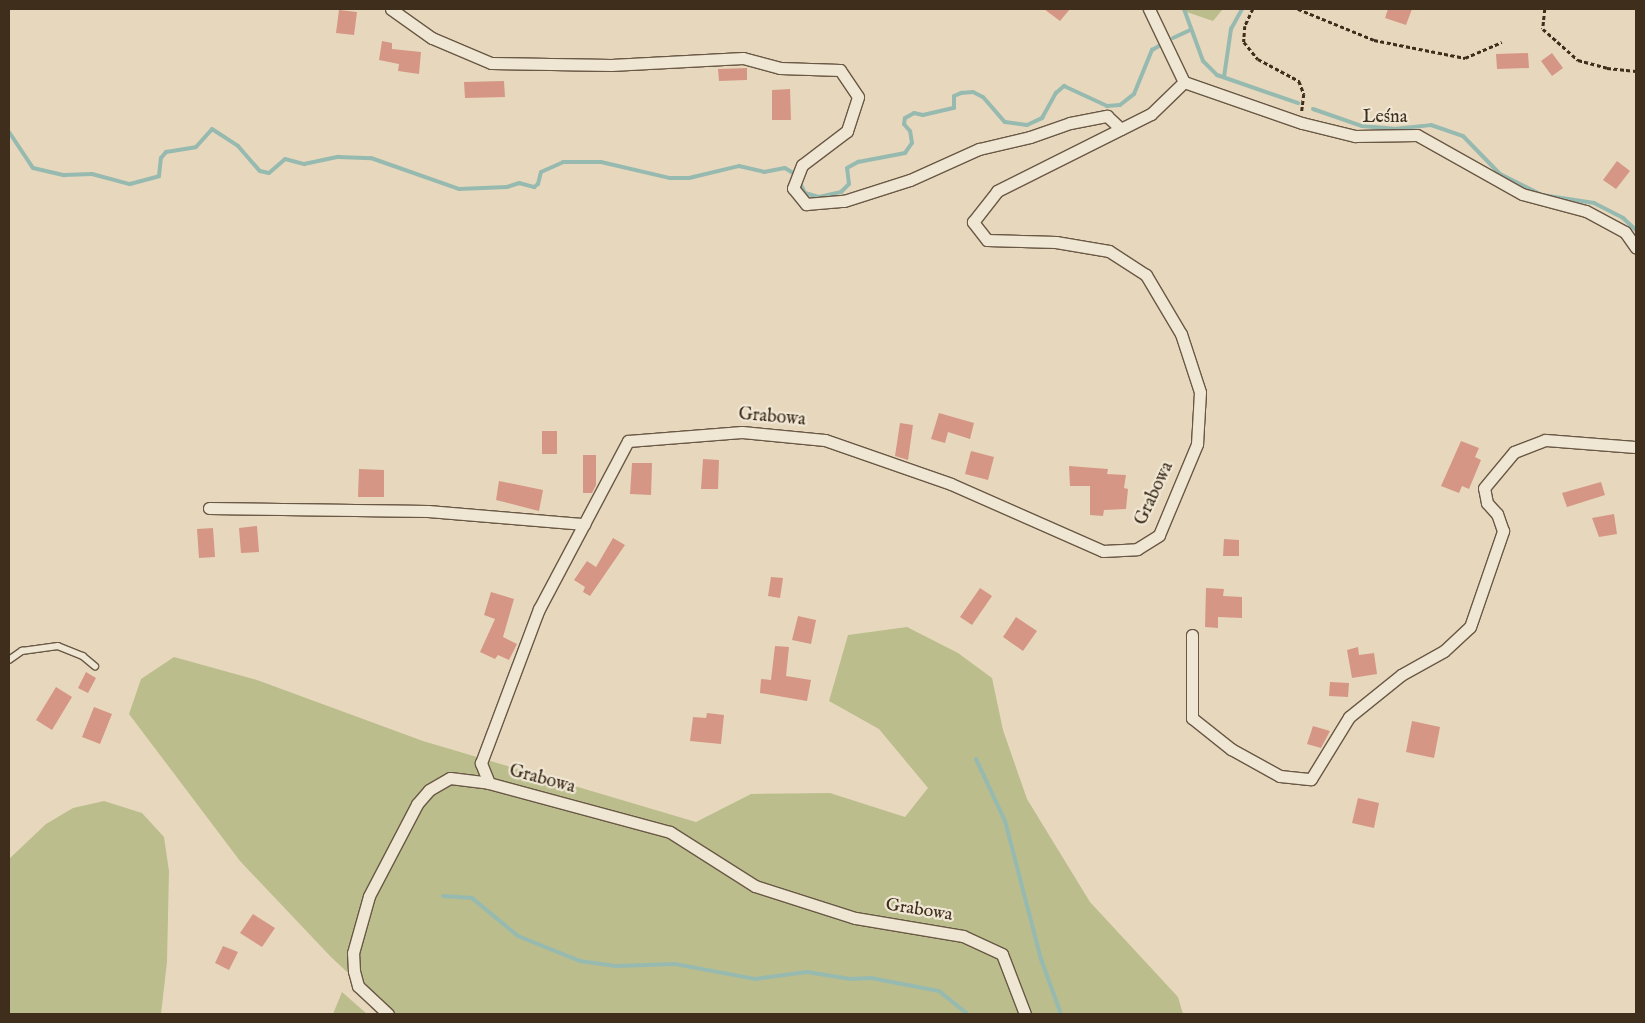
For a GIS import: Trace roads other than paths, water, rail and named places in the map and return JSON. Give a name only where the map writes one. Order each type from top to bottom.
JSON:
[{"type":"street","points":[[391,9],[432,38],[491,63],[610,65],[743,58],[780,68],[840,70],[858,97],[847,131],[802,165],[793,188],[806,204],[844,201],[910,180],[979,149],[1030,137],[1070,122],[1107,116],[1121,129]]},
{"type":"street","points":[[1149,9],[1184,82]]},
{"type":"street","name":"Grabowa","points":[[1025,1014],[1002,954],[963,936],[856,918],[755,886],[670,832],[489,783],[481,763],[493,726],[539,609],[628,440],[742,432],[825,440],[951,484],[1103,551],[1137,549],[1159,535],[1197,444],[1200,392],[1182,334],[1146,275],[1109,251],[1056,242],[987,240],[973,222],[997,191],[1151,114],[1184,82]]},
{"type":"street","name":"Leśna","points":[[1184,82],[1302,123],[1355,136],[1417,135],[1522,194],[1586,211],[1626,232],[1636,248]]},
{"type":"street","points":[[1192,635],[1192,718],[1231,750],[1280,776],[1311,779],[1349,717],[1401,675],[1444,651],[1470,627],[1503,531],[1497,514],[1487,503],[1484,488],[1514,452],[1545,440],[1636,447]]},
{"type":"street","points":[[209,508],[428,512],[584,524]]},
{"type":"street","points":[[388,1014],[358,986],[354,971],[353,953],[368,896],[417,804],[429,790],[450,778],[489,783]]},
{"type":"lane","points":[[9,660],[22,651],[58,646],[83,656],[95,666]]},
{"type":"waterway","points":[[1184,9],[1203,61],[1217,75],[1298,103]]},
{"type":"waterway","points":[[1224,77],[1231,29],[1242,9]]},
{"type":"waterway","points":[[1173,38],[1190,30]]},
{"type":"waterway","points":[[800,183],[805,193],[819,197],[841,192],[849,184],[847,168],[858,162],[905,153],[912,143],[910,131],[904,124],[905,118],[914,113],[923,115],[954,108],[954,96],[961,93],[973,92],[983,97],[1005,122],[1027,125],[1042,118],[1056,93],[1064,86],[1107,106],[1120,105],[1134,94],[1152,50],[1159,46]]},
{"type":"waterway","points":[[1313,109],[1362,126],[1394,129],[1431,125],[1463,136],[1500,174],[1542,195],[1594,203],[1623,218],[1636,230]]},
{"type":"waterway","points":[[9,132],[33,168],[64,175],[92,174],[130,184],[159,176],[161,158],[166,152],[196,147],[212,129],[238,146],[260,171],[269,173],[285,159],[304,164],[338,157],[371,158],[459,189],[507,187],[519,183],[534,187],[538,184],[541,172],[563,162],[601,162],[670,178],[689,178],[739,166],[764,172],[785,168],[793,173]]},
{"type":"waterway","points":[[976,759],[1005,821],[1041,959],[1061,1014]]},
{"type":"waterway","points":[[443,896],[472,898],[518,936],[580,961],[616,966],[675,964],[755,979],[807,972],[850,979],[871,978],[939,991],[967,1014]]}]
